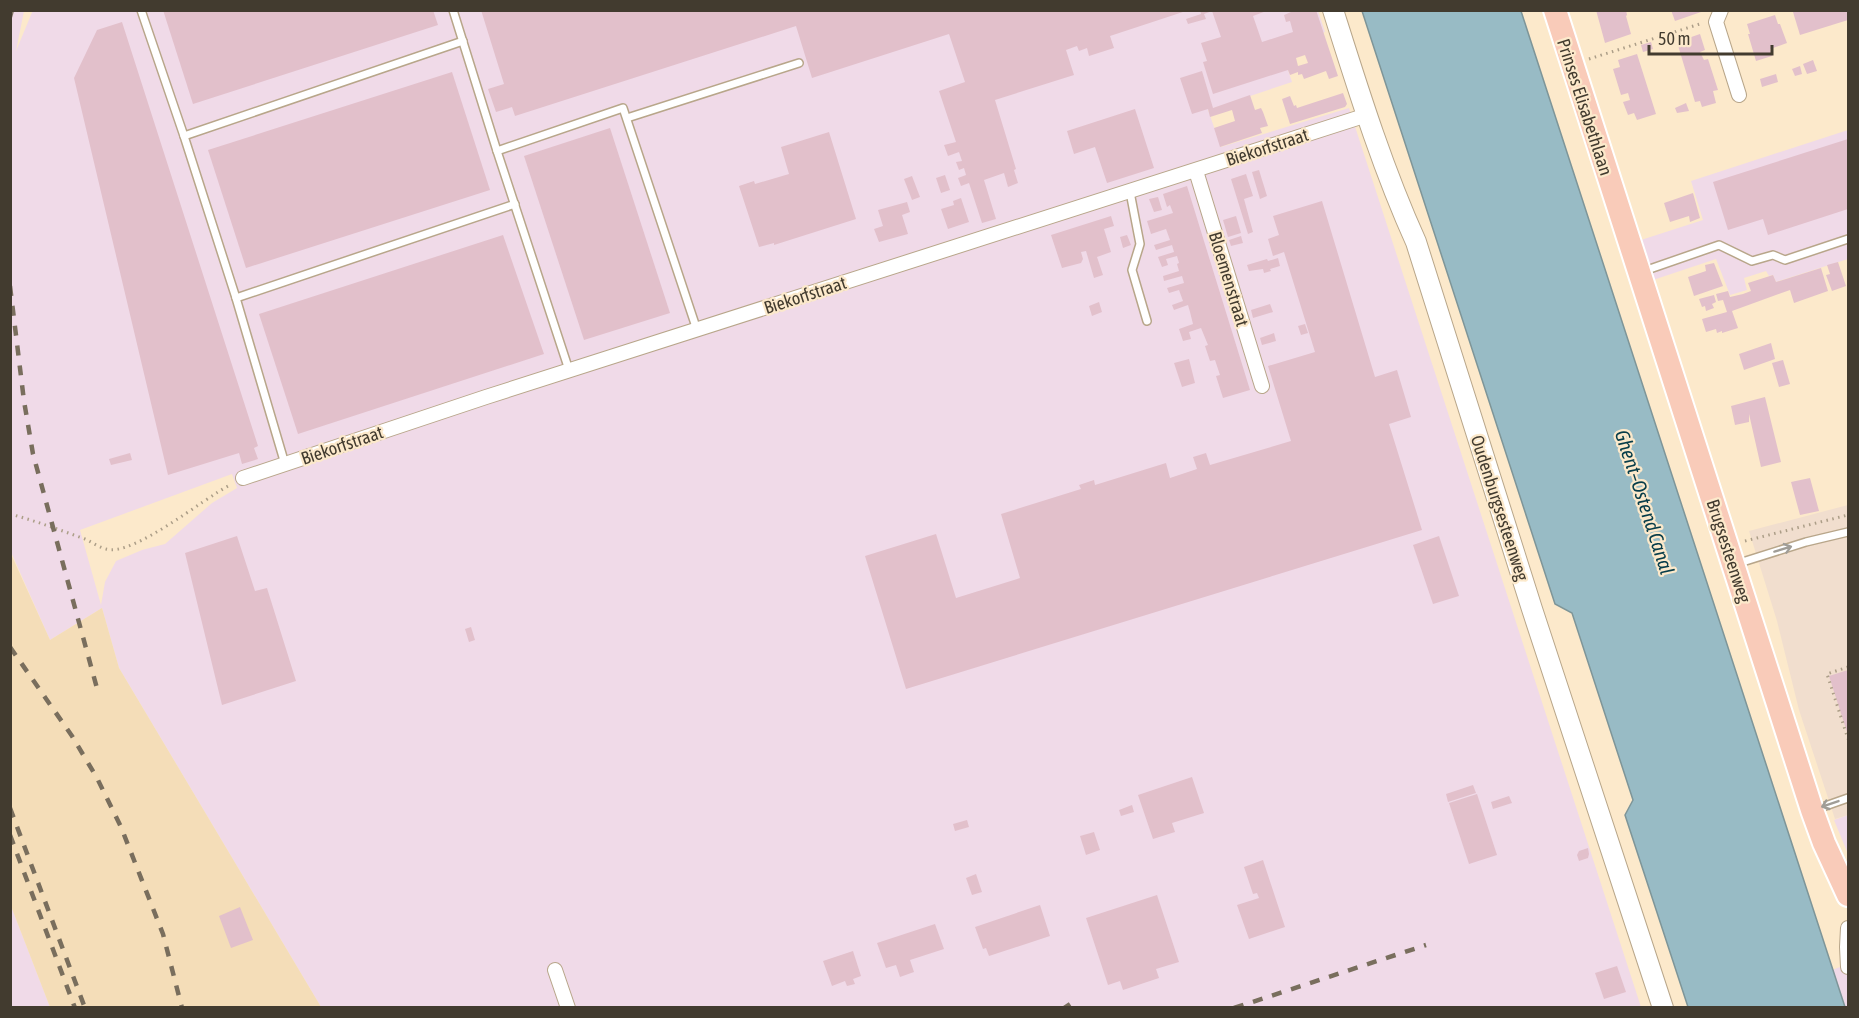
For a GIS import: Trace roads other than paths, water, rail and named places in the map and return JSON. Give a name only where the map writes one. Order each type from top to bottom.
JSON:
[{"type":"main road","name":"Prinses Elisabethlaan","points":[[1555,10],[1616,204]]},
{"type":"main road","name":"Brugsesteenweg","points":[[1616,204],[1812,810],[1824,843],[1848,895]]},
{"type":"street","name":"Oudenburgsesteenweg","points":[[1333,10],[1367,115],[1399,204],[1416,242],[1535,621],[1663,1008]]},
{"type":"street","points":[[1719,14],[1716,22],[1739,95]]},
{"type":"street","name":"Biekorfstraat","points":[[243,478],[569,370],[1367,115]]},
{"type":"street","name":"Bloemenstraat","points":[[1196,171],[1262,386]]},
{"type":"street","points":[[1848,928],[1848,967]]},
{"type":"street","points":[[555,970],[568,1008]]},
{"type":"lane","points":[[141,10],[236,298],[285,465]]},
{"type":"lane","points":[[453,10],[569,370]]},
{"type":"lane","points":[[184,136],[463,41]]},
{"type":"lane","points":[[627,118],[799,63]]},
{"type":"lane","points":[[497,150],[624,108],[697,330]]},
{"type":"lane","points":[[1130,192],[1140,244],[1132,270],[1147,321]]},
{"type":"lane","points":[[236,298],[515,204]]},
{"type":"lane","points":[[1639,273],[1719,245],[1752,261],[1773,255],[1785,260],[1848,239]]},
{"type":"lane","points":[[1730,555],[1834,537],[1848,532]]},
{"type":"lane","points":[[1812,810],[1848,798]]},
{"type":"water","name":"Ghent–Ostend Canal","points":[[1362,11],[1521,11],[1845,1007],[1688,1007],[1625,815],[1633,800],[1572,613],[1555,604]]},
{"type":"railway","points":[[10,17],[12,10]]},
{"type":"railway","points":[[10,286],[33,454],[98,692]]},
{"type":"railway","points":[[10,647],[72,736],[97,778],[121,827],[163,934],[182,1008]]},
{"type":"railway","points":[[10,808],[85,1008]]},
{"type":"railway","points":[[10,835],[75,1008]]},
{"type":"railway","points":[[1234,1008],[1426,945]]},
{"type":"railway","points":[[1064,1008],[1070,1004]]}]
